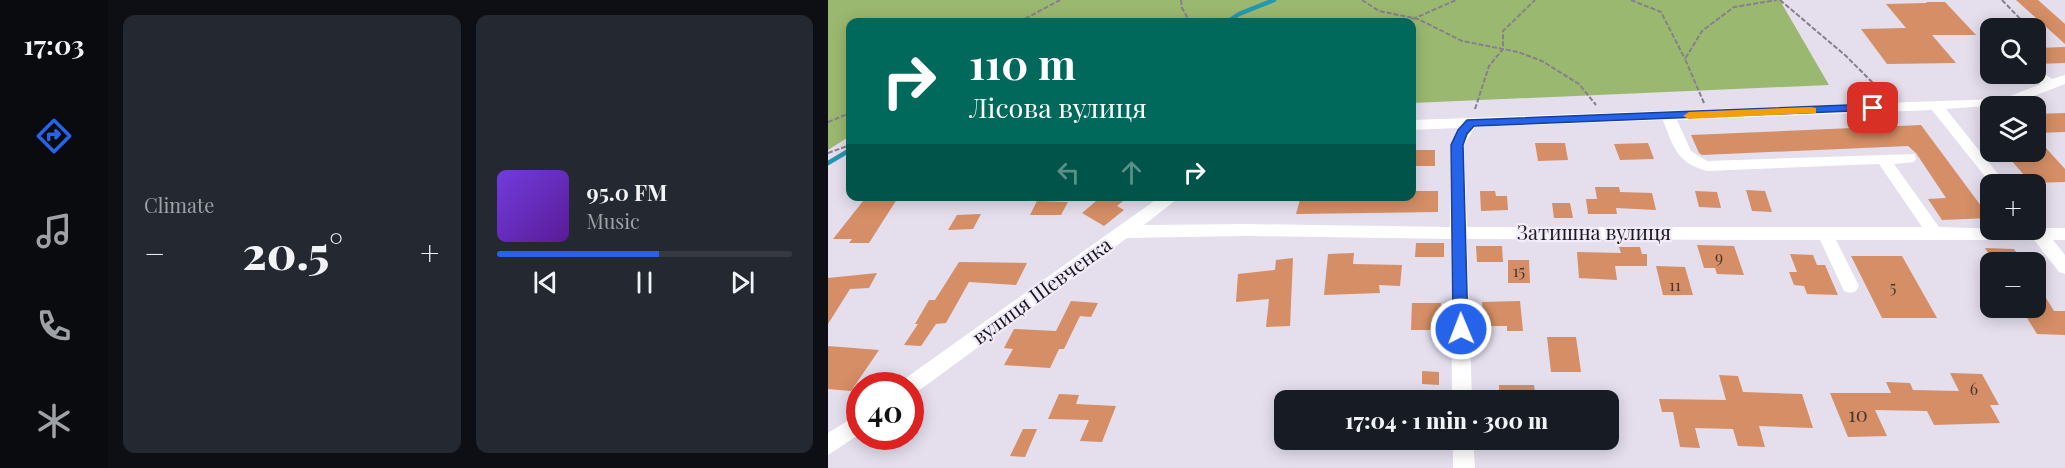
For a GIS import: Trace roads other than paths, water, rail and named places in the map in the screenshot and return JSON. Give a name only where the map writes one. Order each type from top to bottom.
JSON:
[{"type":"street","points":[[1416,125],[1936,106],[2013,100],[2065,79]]},
{"type":"street","points":[[2046,81],[2050,85]]},
{"type":"street","points":[[1936,106],[1991,174]]},
{"type":"street","points":[[1670,116],[1684,155],[1697,165],[1909,158]]},
{"type":"street","points":[[1462,390],[1457,145],[1462,133],[1471,123]]},
{"type":"street","points":[[1883,159],[1935,234]]},
{"type":"street","name":"вулиця Шевченка","points":[[924,376],[1166,201]]},
{"type":"street","name":"Затишна вулиця","points":[[1124,232],[1246,230],[1459,233],[1980,233]]},
{"type":"street","name":"Затишна вулиця","points":[[2046,233],[2065,234]]},
{"type":"street","points":[[1825,234],[1850,286]]},
{"type":"street","points":[[2043,240],[2065,267]]},
{"type":"street","points":[[828,445],[846,432]]},
{"type":"street","points":[[1463,450],[1464,468]]},
{"type":"waterway","points":[[1233,18],[1274,0]]},
{"type":"waterway","points":[[828,163],[846,152]]}]
